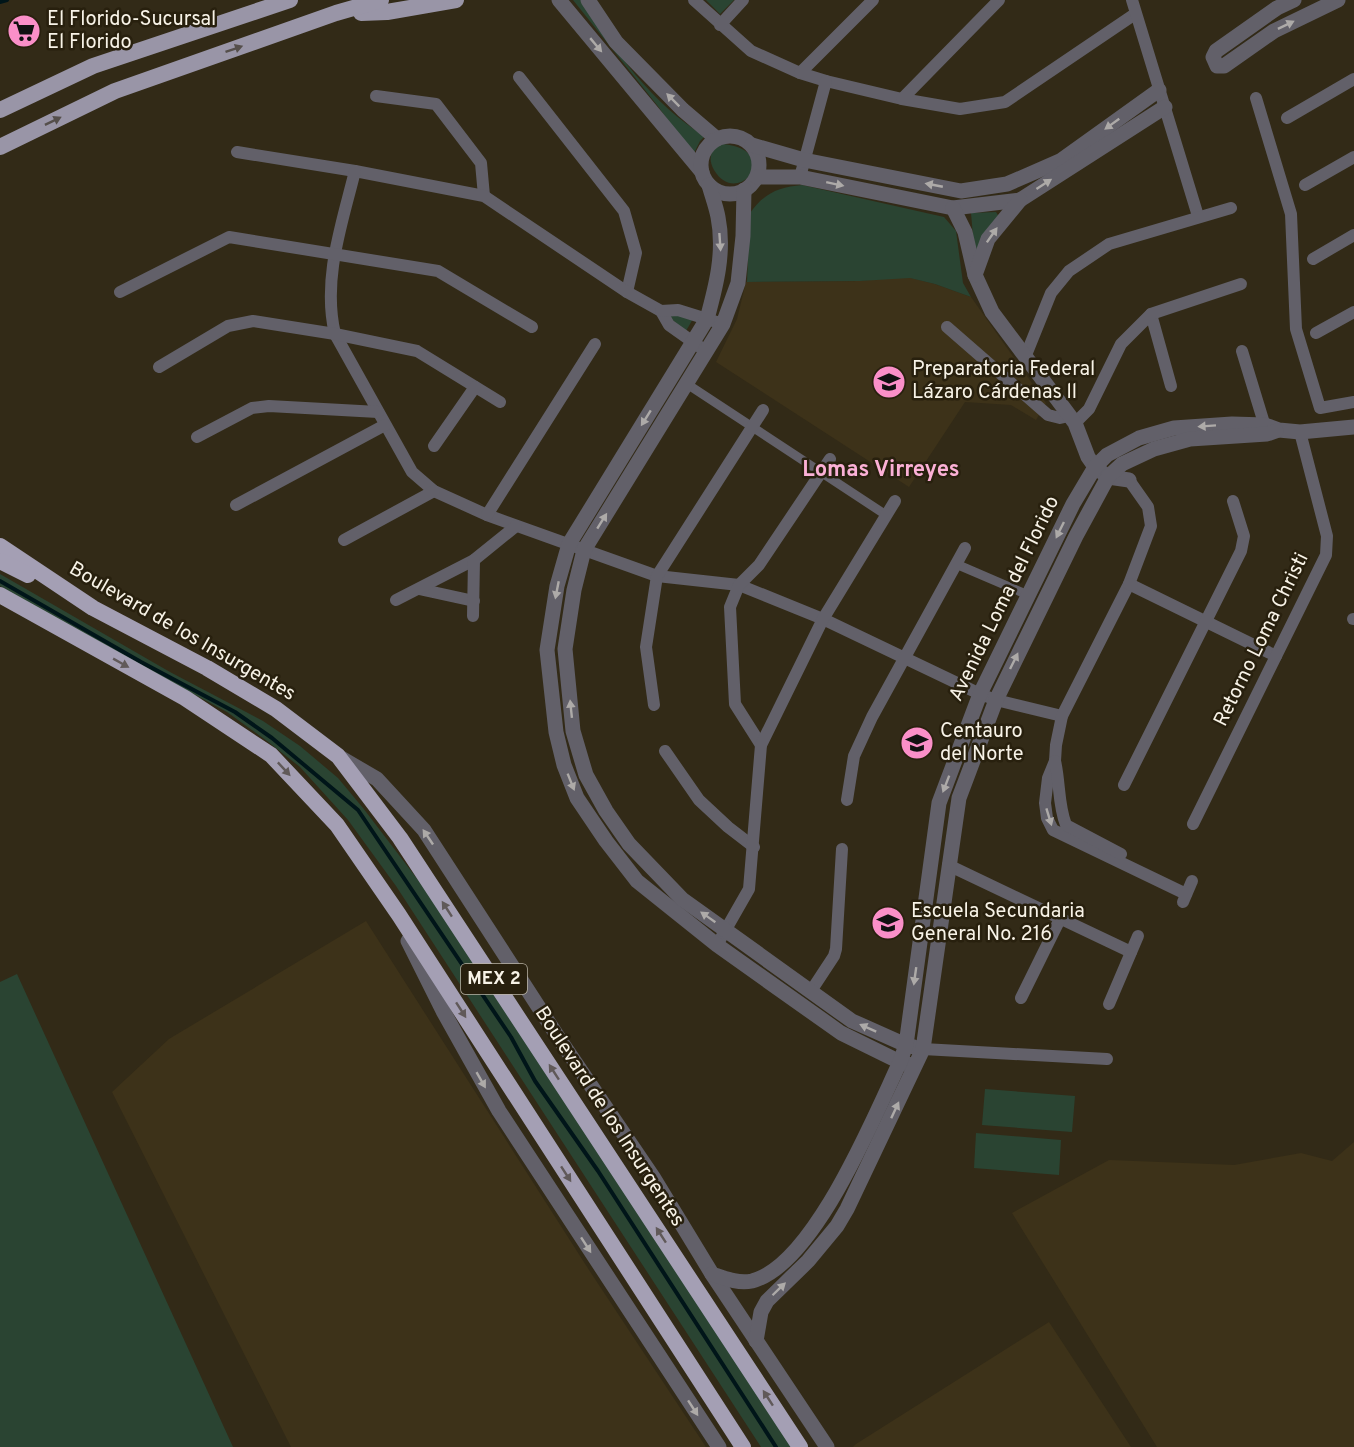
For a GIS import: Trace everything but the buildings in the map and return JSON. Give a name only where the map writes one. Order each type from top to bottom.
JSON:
[{"type":"highway","name":"Boulevard de los Insurgentes","points":[[1,550],[93,608],[207,668],[276,709],[338,756],[400,838],[800,1447]]},
{"type":"highway","points":[[0,595],[69,635]]},
{"type":"highway","points":[[0,604],[69,635]]},
{"type":"highway","name":"MEX 2","points":[[69,635],[184,698],[271,755],[337,825],[399,915],[743,1447]]},
{"type":"main road","points":[[0,110],[93,66],[290,0]]},
{"type":"main road","points":[[0,147],[115,91],[381,0]]},
{"type":"main road","points":[[336,14],[387,12],[456,0]]},
{"type":"street","points":[[559,0],[717,191],[726,194],[744,190],[757,177],[759,161],[752,145]]},
{"type":"street","points":[[588,0],[616,42],[683,110],[717,140]]},
{"type":"street","points":[[694,0],[751,51],[800,73],[902,99],[960,109],[1005,102],[1135,14]]},
{"type":"street","points":[[720,25],[743,0]]},
{"type":"street","points":[[800,73],[873,0]]},
{"type":"street","points":[[902,99],[999,0]]},
{"type":"street","points":[[1132,0],[1198,216]]},
{"type":"street","points":[[1294,0],[1277,8],[1216,51],[1213,57],[1214,63],[1217,66],[1224,66],[1274,31],[1338,0]]},
{"type":"street","points":[[519,77],[624,211],[636,253],[627,292]]},
{"type":"street","points":[[1287,118],[1354,79]]},
{"type":"street","points":[[800,177],[826,81]]},
{"type":"street","points":[[908,1064],[841,1033],[717,945],[637,882],[606,841],[577,798],[564,765],[556,732],[547,650],[557,586],[568,544],[706,319],[716,286],[721,253],[718,218],[701,165],[705,150],[717,140],[726,136],[735,136],[752,145],[804,160],[961,191],[1007,184],[1060,161],[1159,90]]},
{"type":"street","points":[[376,96],[436,104],[482,163],[484,196]]},
{"type":"street","points":[[1256,98],[1291,214],[1296,329],[1320,408],[1354,402]]},
{"type":"street","points":[[975,276],[988,239],[1020,200],[1165,107]]},
{"type":"street","points":[[237,152],[354,171],[484,196],[627,292],[660,310],[678,310],[723,324]]},
{"type":"street","points":[[1305,185],[1354,157]]},
{"type":"street","points":[[354,171],[329,289],[330,313],[335,334],[412,472],[434,491],[487,515],[657,576],[739,585],[823,619],[980,694],[1062,716]]},
{"type":"street","points":[[757,177],[800,177],[953,208],[1020,200]]},
{"type":"street","points":[[744,190],[743,236],[738,283],[723,324],[584,550],[574,590],[565,649],[573,731],[586,775],[606,811],[629,844],[682,899],[852,1021],[906,1045],[923,1049],[1107,1059]]},
{"type":"street","points":[[953,208],[965,232],[975,276],[992,312],[1072,419],[1084,442],[1088,457],[1095,467],[1108,477],[1129,480]]},
{"type":"street","points":[[1026,355],[1052,293],[1070,271],[1109,244],[1231,208]]},
{"type":"street","points":[[1313,259],[1354,235]]},
{"type":"street","points":[[120,292],[229,237],[438,271],[532,327]]},
{"type":"street","points":[[947,327],[1048,415],[1072,419],[1089,409],[1121,344],[1151,314],[1241,284]]},
{"type":"street","points":[[660,310],[669,325],[707,352]]},
{"type":"street","points":[[1316,333],[1354,312]]},
{"type":"street","points":[[1151,314],[1171,386]]},
{"type":"street","points":[[159,367],[228,326],[252,321],[335,334],[417,351],[500,402]]},
{"type":"street","points":[[487,515],[595,344]]},
{"type":"street","points":[[1242,351],[1270,430]]},
{"type":"street","points":[[687,384],[886,515]]},
{"type":"street","points":[[434,446],[475,387]]},
{"type":"street","points":[[197,437],[252,408],[268,406],[378,412]]},
{"type":"street","points":[[654,705],[646,646],[657,576],[763,410]]},
{"type":"street","name":"Avenida Loma del Florido","points":[[756,1341],[761,1312],[767,1301],[808,1261],[837,1226],[884,1133],[908,1064],[906,1045],[939,803],[980,694],[1073,504],[1095,467],[1107,455],[1139,438],[1174,428],[1232,424],[1300,432],[1354,427]]},
{"type":"street","points":[[236,505],[385,425]]},
{"type":"street","name":"Avenida Loma del Florido","points":[[712,1274],[731,1281],[751,1281],[767,1275],[796,1250],[826,1210],[869,1127],[908,1064],[923,1049],[959,798],[996,700],[1076,536],[1108,477],[1122,464],[1154,449],[1190,439],[1270,430]]},
{"type":"street","name":"Retorno Loma Christi","points":[[1193,824],[1326,555],[1327,536],[1300,432]]},
{"type":"street","points":[[1055,761],[1059,777],[1062,815],[1066,825],[1187,891],[1053,830],[1047,818],[1045,803],[1048,778],[1055,761],[1062,716],[1129,584],[1151,526],[1148,507],[1129,480],[1122,464],[1084,442]]},
{"type":"street","points":[[760,745],[735,704],[730,607],[739,585],[759,565],[831,459]]},
{"type":"street","points":[[344,540],[434,491]]},
{"type":"street","points":[[717,945],[749,889],[760,745],[823,619],[895,501]]},
{"type":"street","points":[[1124,784],[1241,550],[1244,536],[1233,501]]},
{"type":"street","points":[[396,600],[474,560],[516,526]]},
{"type":"street","points":[[847,801],[854,756],[872,717],[965,548]]},
{"type":"street","points":[[473,616],[474,560]]},
{"type":"street","points":[[956,564],[1028,595]]},
{"type":"street","points":[[1129,584],[1276,656]]},
{"type":"street","points":[[419,589],[474,601]]},
{"type":"street","points":[[665,751],[699,800],[754,847]]},
{"type":"street","points":[[338,756],[377,779],[424,830],[558,1037],[653,1177],[712,1274],[827,1447]]},
{"type":"street","points":[[811,991],[834,956],[836,949],[842,849]]},
{"type":"street","points":[[948,865],[1131,952]]},
{"type":"street","points":[[399,915],[403,931],[443,1011],[499,1111],[719,1447]]},
{"type":"street","points":[[1021,998],[1060,920]]},
{"type":"street","points":[[1109,1004],[1138,936]]},
{"type":"street","points":[[869,1127],[884,1133]]},
{"type":"shaded area","name":"Preparatoria Federal Lázaro Cárdenas ll","points":[[898,277],[935,284],[971,297],[1046,403],[1036,420],[1011,405],[965,402],[909,487],[716,362],[737,319],[746,282],[860,281]]},
{"type":"shaded area","points":[[366,921],[589,1270],[706,1447],[291,1447],[112,1092],[169,1039]]},
{"type":"shaded area","points":[[1354,1142],[1354,1447],[1157,1447],[1012,1213],[1109,1160],[1234,1165],[1301,1153],[1332,1161]]},
{"type":"shaded area","points":[[1049,1322],[1131,1447],[853,1447],[856,1444]]},
{"type":"green space","points":[[573,0],[581,0],[621,57],[651,93],[668,109],[705,136],[693,155],[657,105]]},
{"type":"green space","points":[[706,0],[734,0],[720,14]]},
{"type":"green space","points":[[723,144],[741,149],[751,156],[753,166],[750,174],[743,181],[734,183],[724,180],[714,170],[711,161],[714,147]]},
{"type":"green space","points":[[802,185],[944,217],[956,231],[963,283],[971,297],[910,278],[747,282],[750,213],[761,200],[773,192],[786,187]]},
{"type":"green space","points":[[996,212],[999,217],[975,259],[971,213]]},
{"type":"green space","points":[[671,315],[694,317],[686,331],[670,318]]},
{"type":"green space","points":[[0,574],[170,672],[263,721],[300,746],[338,778],[441,910],[793,1447],[761,1447],[396,886],[348,820],[300,767],[227,712],[81,634],[0,586]]},
{"type":"green space","points":[[17,974],[233,1447],[0,1447],[0,982]]},
{"type":"green space","points":[[985,1089],[1075,1096],[1072,1132],[982,1125]]},
{"type":"green space","points":[[976,1133],[1061,1140],[1059,1175],[974,1168]]},
{"type":"waterway","points":[[0,2],[7,0]]},
{"type":"waterway","points":[[0,581],[141,662],[235,712],[272,738],[358,810],[511,1037],[535,1081],[598,1171],[776,1447]]},
{"type":"place","name":"El Florido-Sucursal El Florido","points":[[24,31]]},
{"type":"place","name":"Preparatoria Federal Lázaro Cárdenas ll","points":[[889,382]]},
{"type":"place","name":"Centauro del Norte","points":[[917,743]]},
{"type":"place","name":"Escuela Secundaria General No. 216","points":[[888,923]]},
{"type":"district","name":"Lomas Virreyes","points":[[881,470]]}]
